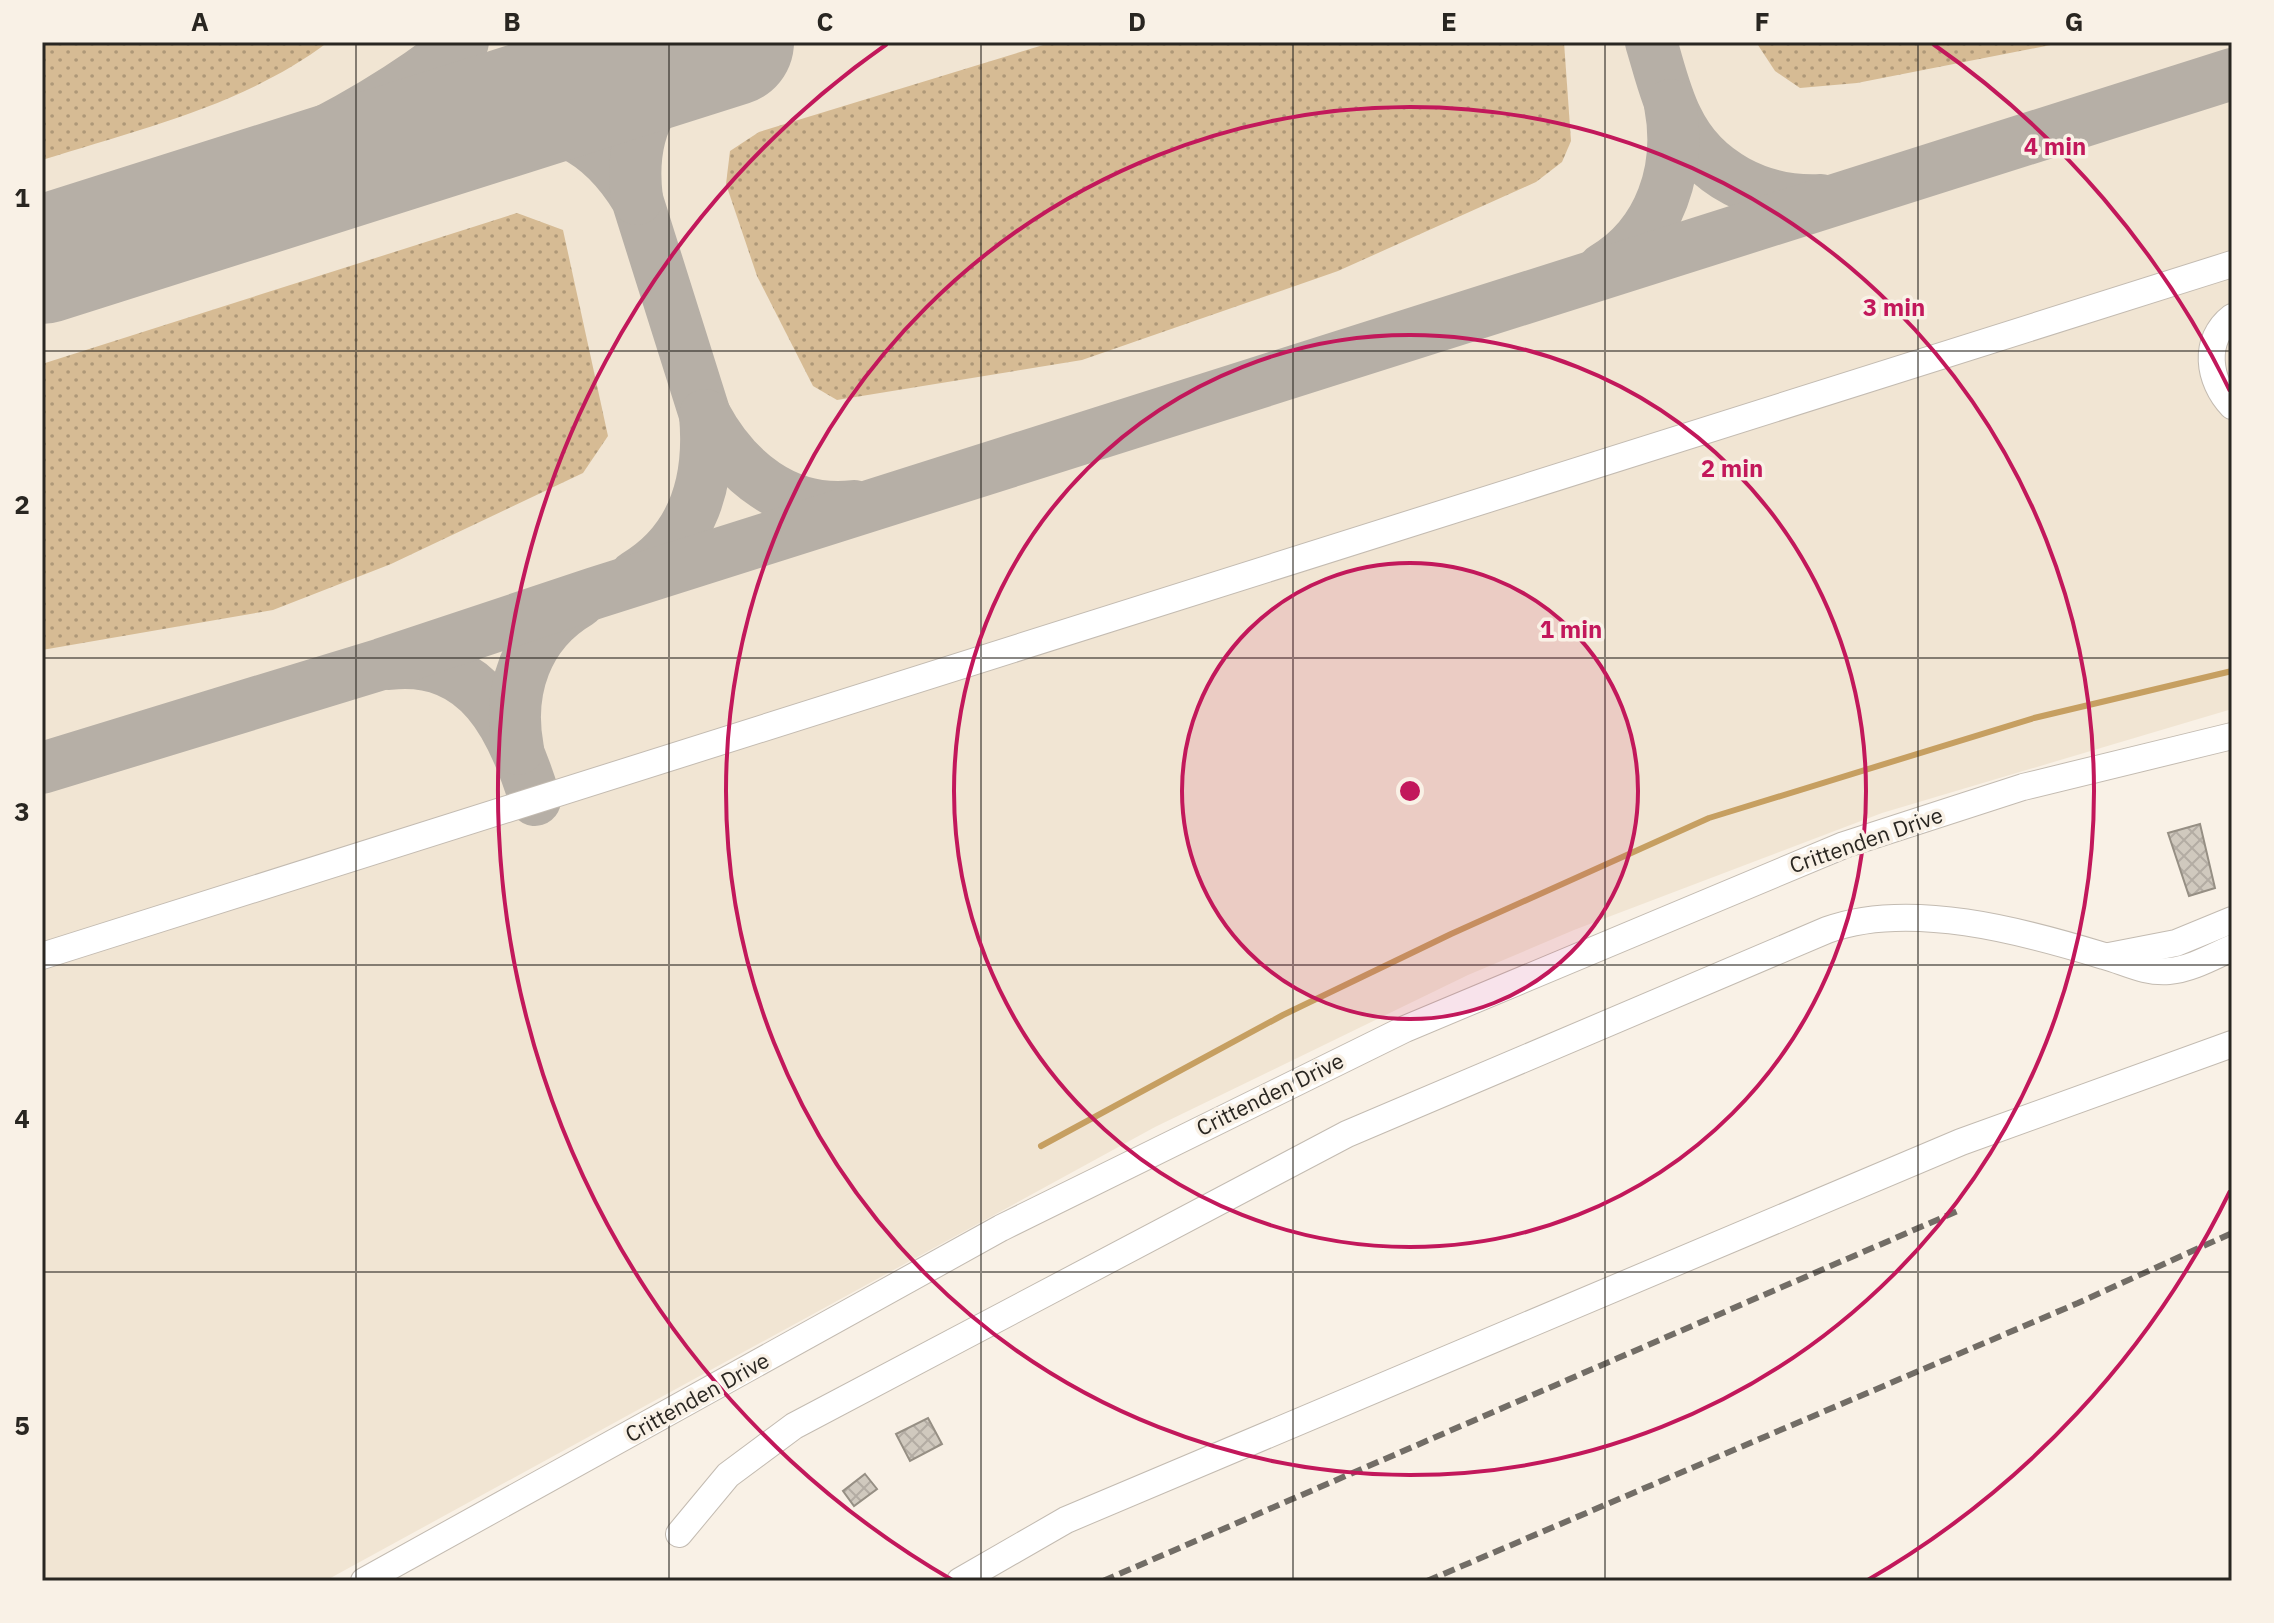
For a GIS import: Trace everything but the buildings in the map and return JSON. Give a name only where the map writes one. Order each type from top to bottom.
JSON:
[{"type":"street","points":[[42,956],[2232,264]]},
{"type":"street","points":[[2232,317],[2216,339],[2211,358],[2213,377],[2232,406]]},
{"type":"street","name":"Crittenden Drive","points":[[364,1581],[1001,1228],[1405,1029],[1844,845],[2023,787],[2232,736]]},
{"type":"street","points":[[679,1534],[728,1475],[794,1426],[1253,1182],[1457,1084],[1827,930],[1846,923],[1914,917],[1962,921],[2106,956],[2140,969],[2168,971],[2186,968],[2232,948]]},
{"type":"street","points":[[2106,956],[2176,943],[2232,920]]},
{"type":"street","points":[[960,1581],[1066,1520],[1844,1191],[1961,1142],[2232,1044]]},
{"type":"shaded area","points":[[42,42],[2232,42],[2232,709],[1882,813],[1574,930],[1468,975],[1155,1127],[325,1581],[42,1581]]},
{"type":"shaded area","points":[[42,42],[328,42],[296,64],[227,99],[154,126],[42,160]]},
{"type":"shaded area","points":[[1053,42],[1564,42],[1571,141],[1562,162],[1536,182],[1338,271],[1082,360],[837,400],[813,386],[757,276],[726,184],[730,151],[759,132]]},
{"type":"shaded area","points":[[1756,42],[2066,42],[1857,83],[1800,88],[1775,71]]},
{"type":"shaded area","points":[[517,213],[563,230],[608,436],[583,473],[391,564],[273,610],[42,650],[42,364]]},
{"type":"waterway","points":[[1041,1146],[1283,1015],[1451,934],[1709,818],[2034,718],[2232,671]]},
{"type":"taxiway","points":[[42,247],[208,185],[314,137],[366,109],[463,42]]},
{"type":"taxiway","points":[[637,199],[635,170],[638,145],[644,123],[655,103],[687,69],[733,42]]},
{"type":"taxiway","points":[[1651,42],[1677,119],[1688,138],[1718,170],[1756,190],[1799,200],[1821,200]]},
{"type":"taxiway","points":[[42,768],[382,664],[595,593],[2232,74]]},
{"type":"taxiway","points":[[1603,269],[1640,238],[1663,198],[1673,152],[1670,105]]},
{"type":"taxiway","points":[[479,122],[529,122],[571,134],[606,159],[622,177],[637,199],[705,415]]},
{"type":"taxiway","points":[[635,576],[672,545],[694,507],[705,463],[705,415],[731,454],[765,484],[806,503],[829,507],[854,506]]},
{"type":"taxiway","points":[[518,749],[515,706],[524,665],[546,630],[579,602]]},
{"type":"taxiway","points":[[389,664],[420,664],[447,671],[469,684],[488,701],[516,747],[535,800]]},
{"type":"runway","points":[[42,260],[730,42]]},
{"type":"railway","points":[[1103,1581],[1960,1210]]},
{"type":"railway","points":[[1427,1581],[2078,1303],[2232,1233]]}]
